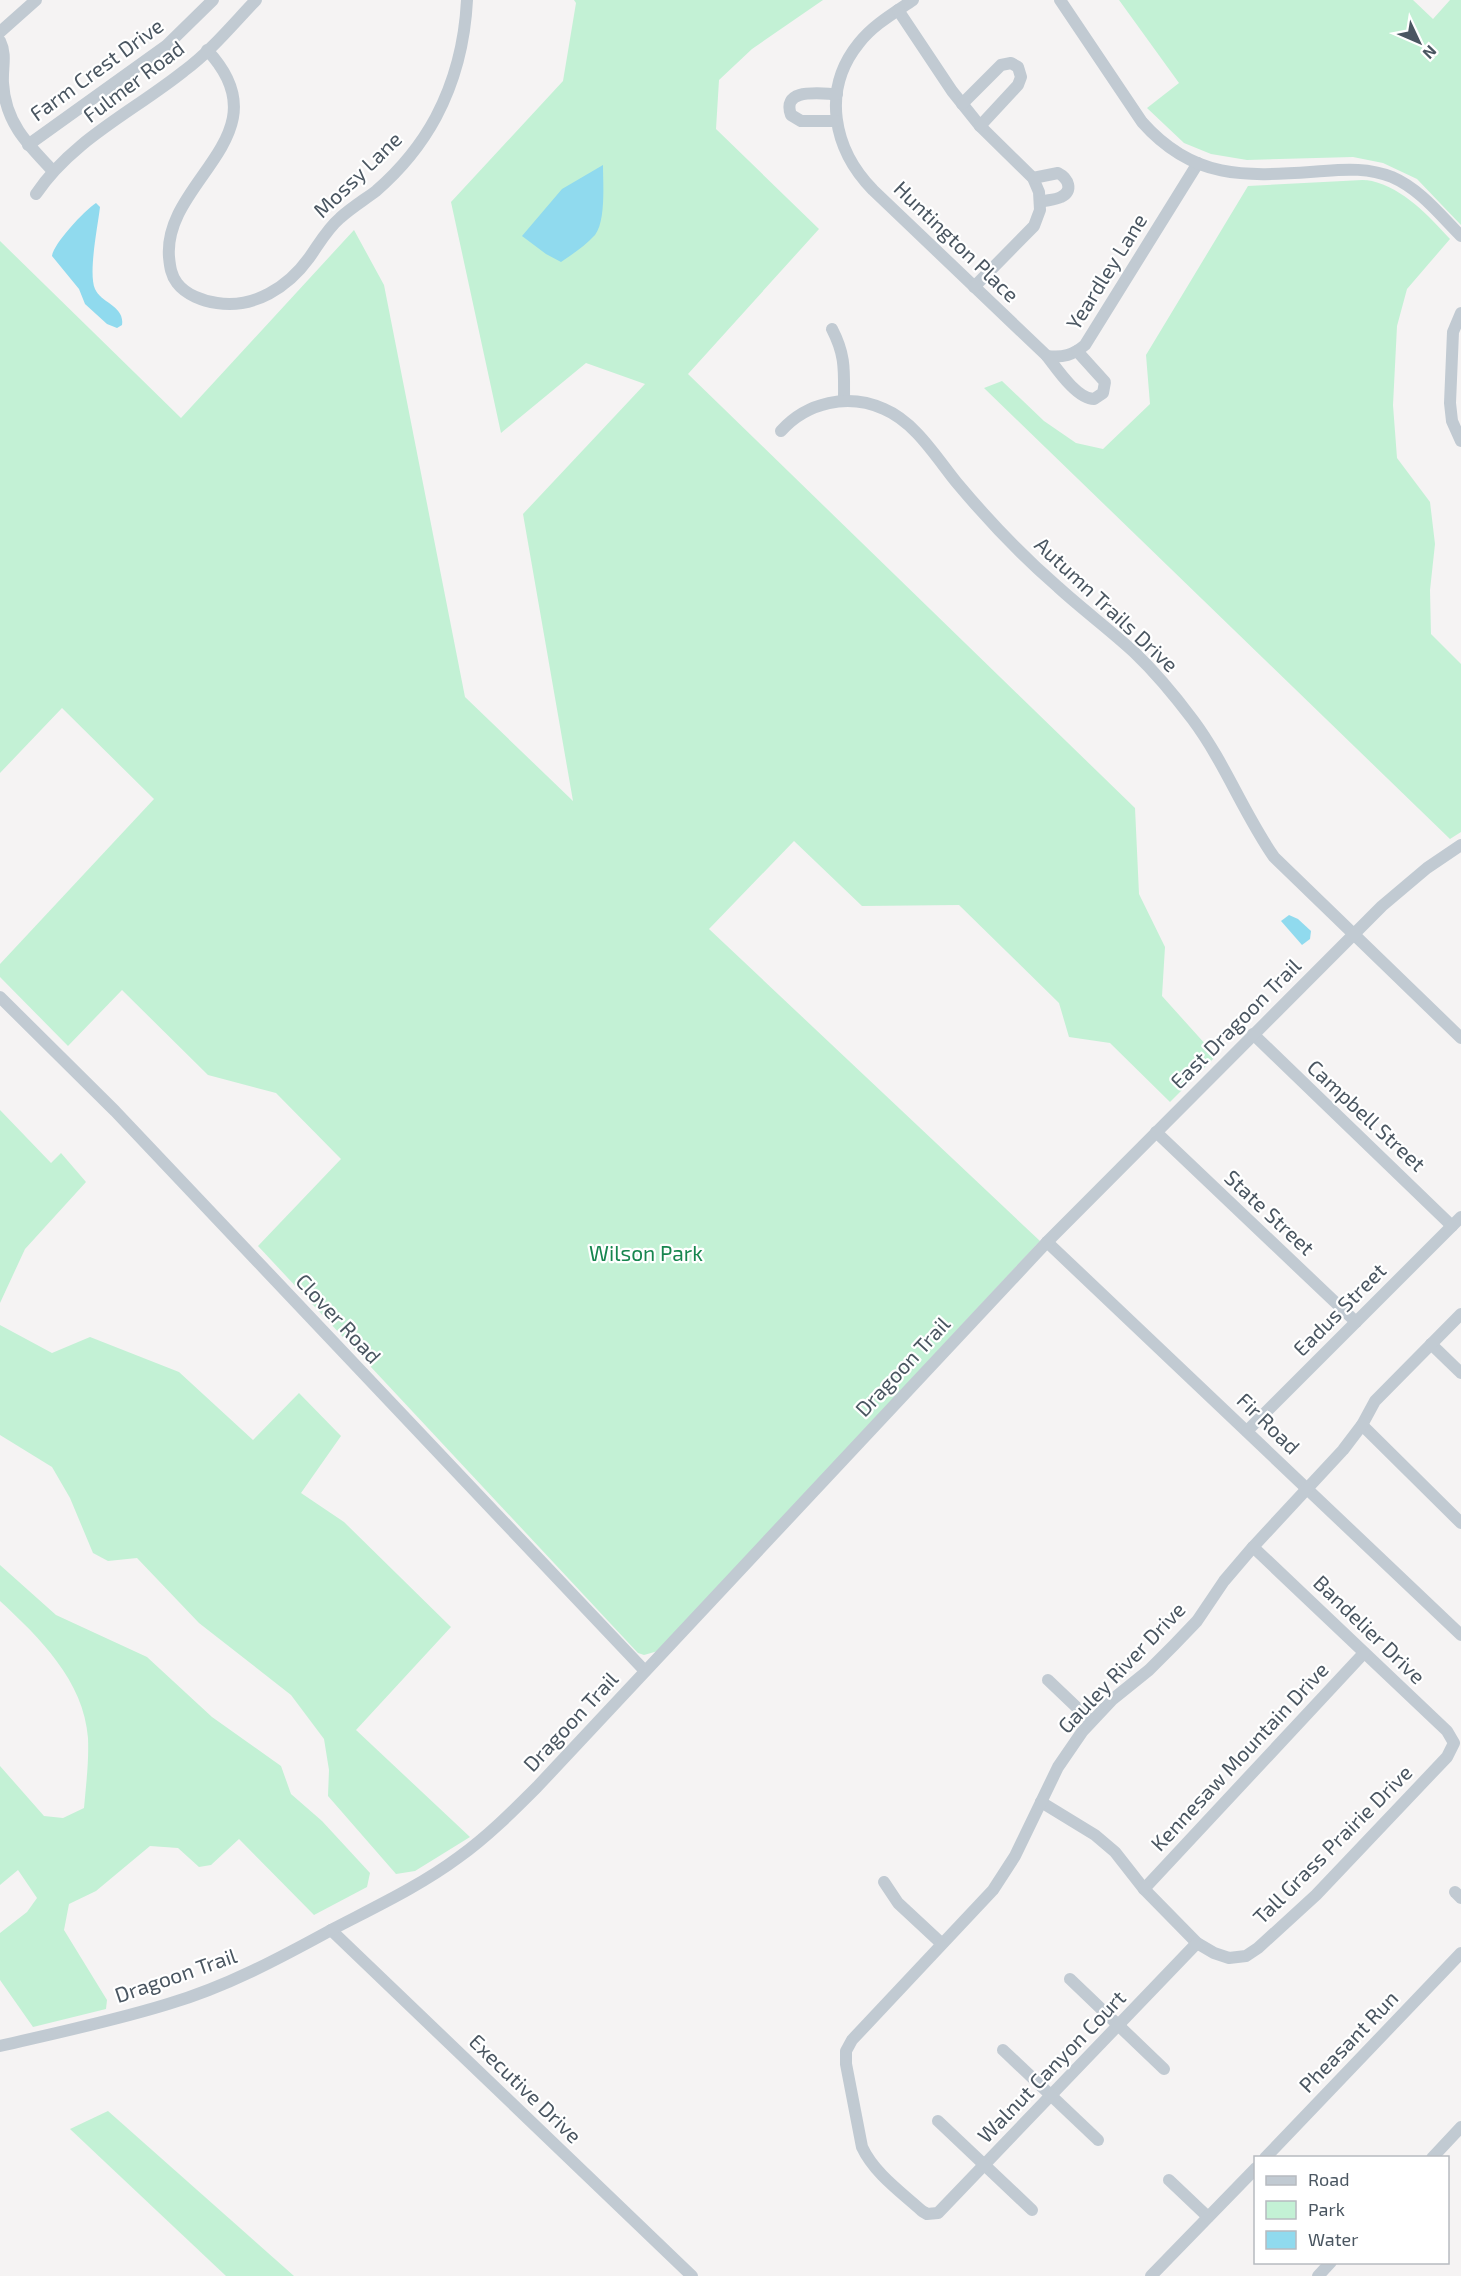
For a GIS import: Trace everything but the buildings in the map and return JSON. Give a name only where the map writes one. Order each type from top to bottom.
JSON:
[{"type":"street","points":[[0,32],[36,0]]},
{"type":"street","name":"Farm Crest Drive","points":[[28,145],[166,46],[213,0]]},
{"type":"street","name":"Fulmer Road","points":[[36,194],[53,171],[85,143],[164,87],[207,51],[256,0]]},
{"type":"street","name":"Mossy Lane","points":[[207,51],[219,63],[229,79],[232,93],[231,125],[226,141],[176,221],[168,249],[171,271],[184,290],[197,298],[231,304],[248,302],[265,297],[296,273],[339,219],[376,190],[399,168],[418,145],[436,118],[448,89],[466,25],[467,0]]},
{"type":"street","name":"Huntington Place","points":[[913,0],[878,24],[859,43],[846,63],[838,90],[836,121],[845,152],[861,177],[1047,356]]},
{"type":"street","points":[[1060,0],[1142,122],[1169,147],[1198,163],[1244,175],[1356,169],[1380,173],[1399,180],[1418,192],[1461,236]]},
{"type":"street","points":[[898,10],[962,104],[1033,178],[1040,202],[1038,218],[1026,236],[974,287]]},
{"type":"street","points":[[0,41],[5,57],[2,72],[8,112],[28,145],[53,171]]},
{"type":"street","points":[[962,104],[1001,65],[1011,63],[1018,67],[1021,77],[1018,85],[981,126]]},
{"type":"street","points":[[836,121],[798,120],[791,115],[789,104],[792,99],[801,94],[838,90]]},
{"type":"street","name":"Yeardley Lane","points":[[1047,356],[1065,379],[1084,397],[1094,399],[1103,393],[1104,382],[1101,376],[1077,351],[1092,334],[1198,163]]},
{"type":"street","points":[[1033,178],[1058,173],[1066,178],[1068,183],[1063,196],[1040,202]]},
{"type":"street","points":[[1461,313],[1453,332],[1450,403],[1452,421],[1461,441]]},
{"type":"street","points":[[832,329],[844,360],[844,401]]},
{"type":"street","points":[[1047,356],[1058,357],[1077,351]]},
{"type":"street","name":"Autumn Trails Drive","points":[[780,431],[800,414],[830,403],[844,401],[869,404],[884,409],[911,427],[976,506],[1024,557],[1149,668],[1165,685],[1206,739],[1274,857],[1461,1038]]},
{"type":"street","name":"East Dragoon Trail","points":[[1047,1242],[1353,934],[1405,885],[1460,849]]},
{"type":"street","name":"Clover Road","points":[[0,997],[122,1119],[645,1671]]},
{"type":"street","name":"Campbell Street","points":[[1253,1034],[1457,1221]]},
{"type":"street","name":"State Street","points":[[1156,1132],[1356,1322]]},
{"type":"street","name":"Eadus Street","points":[[1247,1431],[1457,1221]]},
{"type":"street","name":"Dragoon Trail","points":[[0,2046],[169,2004],[246,1974],[425,1880],[475,1845],[537,1788],[1047,1242]]},
{"type":"street","name":"Fir Road","points":[[1047,1242],[1461,1635]]},
{"type":"street","name":"Gauley River Drive","points":[[932,2214],[922,2211],[875,2167],[866,2155],[862,2147],[846,2064],[846,2051],[857,2033],[993,1890],[1026,1836],[1058,1767],[1091,1721],[1113,1699],[1149,1670],[1197,1621],[1224,1581],[1253,1547],[1343,1450],[1362,1425],[1375,1401],[1461,1314]]},
{"type":"street","points":[[1431,1344],[1461,1373]]},
{"type":"street","points":[[1362,1425],[1461,1522]]},
{"type":"street","name":"Bandelier Drive","points":[[1253,1547],[1447,1731],[1454,1743]]},
{"type":"street","name":"Kennesaw Mountain Drive","points":[[1144,1889],[1364,1653]]},
{"type":"street","points":[[1048,1680],[1091,1721]]},
{"type":"street","name":"Tall Grass Prairie Drive","points":[[1041,1802],[1095,1835],[1114,1852],[1144,1889],[1197,1943],[1214,1953],[1229,1958],[1246,1956],[1258,1948],[1324,1887],[1447,1757],[1454,1743]]},
{"type":"street","points":[[884,1882],[898,1903],[942,1944]]},
{"type":"street","name":"Executive Drive","points":[[332,1930],[692,2276]]},
{"type":"street","name":"Walnut Canyon Court","points":[[932,2214],[943,2209],[1197,1943]]},
{"type":"street","name":"Pheasant Run","points":[[1266,2156],[1461,1953]]},
{"type":"street","points":[[1070,1979],[1164,2069]]},
{"type":"street","points":[[1003,2050],[1098,2140]]},
{"type":"street","points":[[938,2121],[1032,2210]]},
{"type":"street","points":[[1433,2156],[1461,2127]]},
{"type":"street","points":[[1151,2276],[1254,2170]]},
{"type":"street","points":[[1169,2180],[1208,2217]]},
{"type":"street","points":[[1318,2276],[1329,2264]]},
{"type":"green space","name":"Wilson Park","points":[[574,0],[823,0],[752,49],[719,80],[716,129],[819,229],[688,374],[1135,808],[1139,894],[1165,947],[1162,996],[1216,1056],[1170,1102],[1110,1043],[1069,1037],[1059,1003],[959,905],[862,906],[794,841],[709,929],[1040,1241],[658,1651],[644,1655],[638,1653],[258,1246],[341,1159],[276,1093],[208,1075],[122,990],[68,1046],[0,977],[0,964],[154,799],[62,708],[0,773],[0,241],[181,418],[354,230],[384,285],[465,697],[573,801],[523,514],[645,384],[586,363],[501,433],[451,202],[563,81],[576,3]]},
{"type":"green space","points":[[1119,0],[1413,0],[1433,19],[1450,0],[1461,0],[1461,225],[1417,179],[1383,163],[1353,157],[1247,160],[1211,154],[1184,143],[1147,108],[1179,83]]},
{"type":"green space","points":[[1372,181],[1395,190],[1424,212],[1450,239],[1407,289],[1397,326],[1393,405],[1397,458],[1430,502],[1435,544],[1430,590],[1431,634],[1461,664],[1461,832],[1450,839],[984,388],[1002,381],[1044,421],[1076,443],[1103,449],[1150,404],[1146,355],[1248,186]]},
{"type":"green space","points":[[0,1110],[51,1163],[61,1153],[86,1182],[25,1249],[0,1303]]},
{"type":"green space","points":[[0,1325],[52,1353],[90,1337],[179,1372],[253,1440],[299,1393],[341,1436],[301,1493],[344,1522],[451,1627],[356,1730],[470,1837],[415,1871],[396,1874],[328,1796],[329,1770],[324,1739],[291,1695],[199,1623],[137,1558],[108,1561],[93,1553],[70,1498],[52,1467],[0,1435]]},
{"type":"green space","points":[[0,1565],[56,1615],[147,1657],[212,1717],[281,1766],[291,1794],[322,1821],[370,1873],[367,1887],[314,1915],[239,1839],[211,1865],[199,1867],[178,1848],[150,1846],[96,1891],[69,1904],[64,1930],[107,2000],[106,2009],[33,2027],[0,1980],[0,1933],[27,1912],[37,1898],[18,1870],[0,1885],[0,1766],[44,1816],[63,1818],[84,1808],[88,1738],[85,1717],[69,1679],[44,1645],[0,1601]]},
{"type":"green space","points":[[108,2111],[294,2276],[226,2276],[70,2129]]},
{"type":"water","points":[[603,165],[601,221],[599,229],[588,242],[561,262],[522,236],[562,189]]},
{"type":"water","points":[[96,203],[100,207],[93,261],[93,282],[98,294],[120,313],[122,325],[117,328],[107,324],[85,304],[79,289],[52,256],[58,243],[70,228]]},
{"type":"water","points":[[1289,915],[1298,919],[1311,931],[1310,939],[1302,945],[1281,921]]}]
